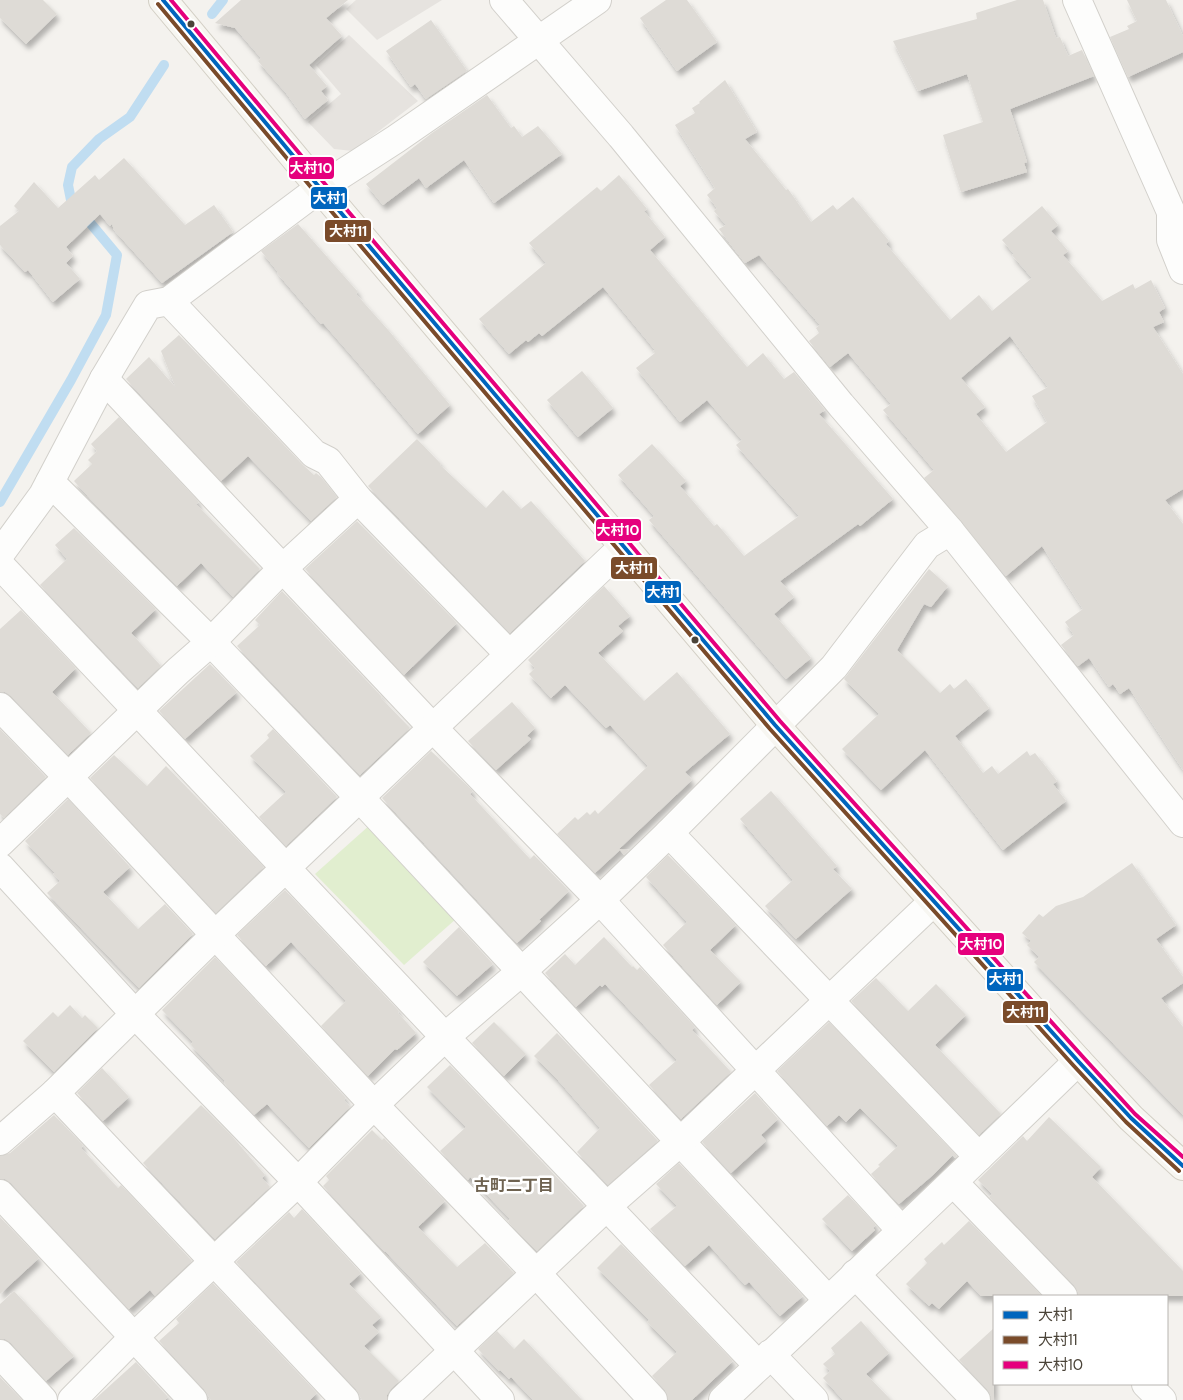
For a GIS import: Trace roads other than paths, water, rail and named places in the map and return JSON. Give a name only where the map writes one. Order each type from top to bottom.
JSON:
[{"type":"street","points":[[163,0],[775,725],[1078,1061],[1132,1118],[1183,1166]]},
{"type":"street","points":[[504,0],[621,136],[841,405],[950,531],[1183,823]]},
{"type":"street","points":[[0,554],[43,495],[104,379],[148,305],[169,301],[320,188],[396,139],[597,0]]},
{"type":"street","points":[[1077,0],[1177,212],[1171,240],[1183,270]]},
{"type":"street","points":[[169,301],[314,454],[328,461],[358,499],[509,654]]},
{"type":"street","points":[[104,379],[433,728],[600,900],[901,1230]]},
{"type":"street","points":[[50,482],[211,642],[359,797],[828,1300]]},
{"type":"street","points":[[0,843],[137,710],[211,642],[283,568],[358,499]]},
{"type":"street","points":[[72,1400],[134,1337],[215,1262],[374,1106],[446,1038],[600,900],[669,833],[834,667],[927,545],[950,531]]},
{"type":"street","points":[[0,1141],[55,1093],[214,936],[624,546]]},
{"type":"street","points":[[0,565],[607,1206],[765,1360],[814,1400]]},
{"type":"street","points":[[0,707],[68,777],[374,1106],[536,1273],[653,1400]]},
{"type":"street","points":[[669,833],[979,1157]]},
{"type":"street","points":[[0,867],[136,1015],[298,1182],[500,1400]]},
{"type":"street","points":[[402,1400],[607,1206],[680,1142],[934,901]]},
{"type":"street","points":[[723,1400],[901,1230],[954,1183],[1078,1061]]},
{"type":"street","points":[[55,1093],[344,1400]]},
{"type":"street","points":[[954,1183],[1062,1295]]},
{"type":"street","points":[[0,1194],[194,1400]]},
{"type":"street","points":[[855,1274],[976,1400]]},
{"type":"street","points":[[0,1354],[43,1400]]},
{"type":"street","points":[[1147,1385],[1162,1400]]},
{"type":"waterway","points":[[212,14],[223,0]]},
{"type":"waterway","points":[[0,502],[71,380],[106,315],[117,255],[71,200],[68,185],[72,167],[99,139],[130,117],[164,65]]},
{"type":"district","name":"古町二丁目","points":[[514,1185]]}]
